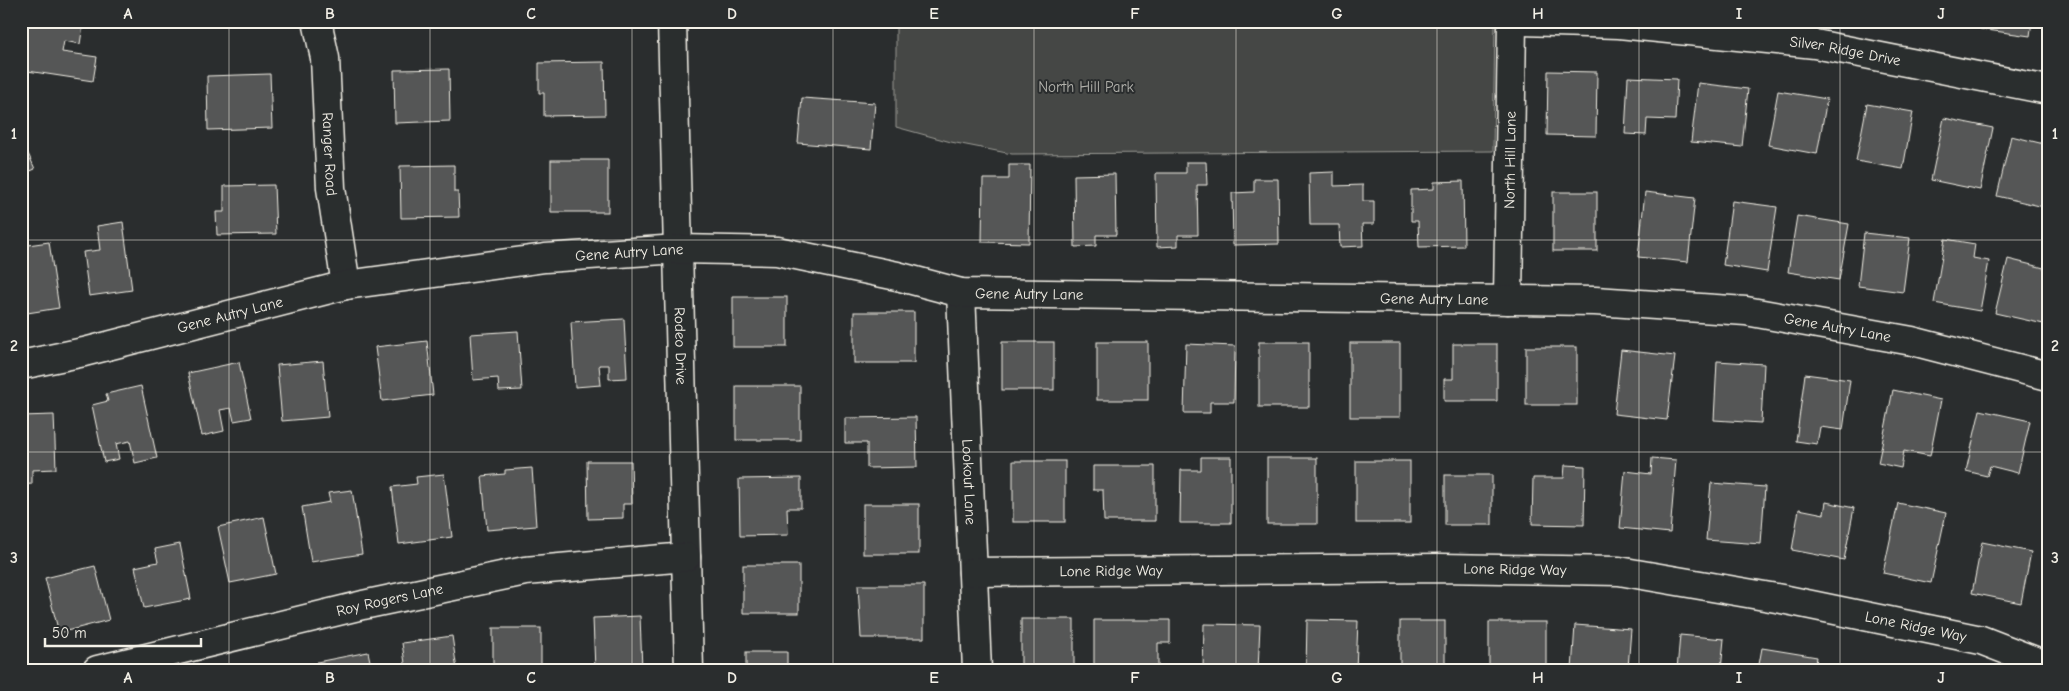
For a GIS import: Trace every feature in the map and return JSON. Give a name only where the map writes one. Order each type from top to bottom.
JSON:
[{"type":"street","name":"Ranger Road","points":[[317,21],[325,58],[332,188],[346,285]]},
{"type":"street","name":"Rodeo Drive","points":[[672,21],[689,670]]},
{"type":"street","name":"North Hill Lane","points":[[1508,300],[1512,21]]},
{"type":"street","name":"Silver Ridge Drive","points":[[1522,21],[1618,24],[1815,44],[2048,90]]},
{"type":"street","name":"Gene Autry Lane","points":[[21,365],[84,352],[346,285],[545,258],[678,249],[777,250],[897,276],[961,293],[1595,301],[1746,311],[1912,341],[2048,376]]},
{"type":"street","name":"Lookout Lane","points":[[961,293],[977,670]]},
{"type":"street","name":"Roy Rogers Lane","points":[[98,670],[363,605],[525,571],[686,557]]},
{"type":"street","name":"Lone Ridge Way","points":[[972,572],[1431,568],[1618,571],[1782,599],[1981,640],[2048,666]]},
{"type":"green space","name":"North Hill Park","points":[[896,21],[1495,21],[1493,151],[1012,154],[951,142],[896,127]]},
{"type":"building","points":[[24,21],[61,21],[83,25],[80,44],[64,41],[62,52],[97,57],[93,81],[21,70],[21,38]]},
{"type":"building","points":[[1981,21],[2032,21],[2030,36],[1980,29]]},
{"type":"building","points":[[604,62],[605,115],[544,116],[544,93],[539,93],[539,63]]},
{"type":"building","points":[[449,69],[450,121],[395,123],[394,70]]},
{"type":"building","points":[[1548,71],[1597,72],[1596,136],[1547,135]]},
{"type":"building","points":[[270,74],[272,128],[208,130],[207,76]]},
{"type":"building","points":[[1628,77],[1677,79],[1675,120],[1647,119],[1646,135],[1625,134]]},
{"type":"building","points":[[1698,83],[1748,89],[1742,147],[1691,142]]},
{"type":"building","points":[[1778,91],[1827,99],[1817,154],[1768,145]]},
{"type":"building","points":[[802,98],[875,103],[871,149],[798,143]]},
{"type":"building","points":[[1867,104],[1913,112],[1903,169],[1856,161]]},
{"type":"building","points":[[1944,118],[1993,128],[1980,190],[1931,180]]},
{"type":"building","points":[[2011,136],[2048,145],[2048,208],[1997,196]]},
{"type":"building","points":[[21,138],[35,169],[21,175]]},
{"type":"building","points":[[551,160],[608,160],[608,212],[551,212]]},
{"type":"building","points":[[1186,162],[1206,162],[1207,185],[1197,185],[1198,235],[1178,235],[1178,246],[1157,247],[1156,173],[1186,173]]},
{"type":"building","points":[[454,165],[454,192],[458,192],[459,217],[401,218],[400,166]]},
{"type":"building","points":[[1009,165],[1030,165],[1029,243],[982,242],[983,179],[1009,179]]},
{"type":"building","points":[[1334,172],[1334,186],[1363,185],[1363,201],[1374,201],[1374,224],[1362,224],[1363,246],[1340,247],[1339,225],[1310,225],[1309,173]]},
{"type":"building","points":[[1115,174],[1116,235],[1096,235],[1096,246],[1075,247],[1074,175]]},
{"type":"building","points":[[1254,179],[1278,179],[1279,244],[1233,245],[1232,193],[1254,192]]},
{"type":"building","points":[[1463,181],[1464,246],[1419,247],[1418,221],[1411,221],[1411,190],[1434,189],[1434,182]]},
{"type":"building","points":[[274,185],[276,234],[217,235],[216,212],[224,212],[224,186]]},
{"type":"building","points":[[1553,192],[1597,192],[1597,251],[1553,251]]},
{"type":"building","points":[[1645,192],[1695,198],[1688,262],[1638,257]]},
{"type":"building","points":[[1732,201],[1777,207],[1767,272],[1723,265]]},
{"type":"building","points":[[1797,216],[1849,224],[1839,280],[1788,272]]},
{"type":"building","points":[[123,222],[132,290],[89,296],[83,252],[100,250],[97,226]]},
{"type":"building","points":[[1864,233],[1910,238],[1903,292],[1858,286]]},
{"type":"building","points":[[1945,239],[1975,244],[1973,258],[1989,261],[1980,311],[1934,303]]},
{"type":"building","points":[[49,242],[59,308],[21,314],[21,246]]},
{"type":"building","points":[[2008,259],[2048,269],[2048,325],[1995,313]]},
{"type":"building","points":[[733,297],[787,297],[787,347],[733,347]]},
{"type":"building","points":[[854,312],[914,312],[914,363],[854,363]]},
{"type":"building","points":[[624,319],[627,378],[609,379],[609,365],[599,365],[601,385],[575,387],[571,322]]},
{"type":"building","points":[[518,331],[522,390],[499,391],[498,378],[473,380],[470,334]]},
{"type":"building","points":[[427,341],[433,395],[382,401],[375,347]]},
{"type":"building","points":[[1002,342],[1054,342],[1054,390],[1002,390]]},
{"type":"building","points":[[1097,342],[1148,342],[1148,400],[1097,400]]},
{"type":"building","points":[[1259,342],[1309,342],[1309,407],[1259,407]]},
{"type":"building","points":[[1350,343],[1400,343],[1400,417],[1350,417]]},
{"type":"building","points":[[1186,344],[1235,346],[1234,402],[1210,402],[1210,413],[1184,413]]},
{"type":"building","points":[[1453,344],[1497,344],[1497,401],[1444,401],[1444,379],[1453,379]]},
{"type":"building","points":[[1526,347],[1577,347],[1577,405],[1526,405]]},
{"type":"building","points":[[1621,350],[1675,356],[1667,420],[1614,414]]},
{"type":"building","points":[[323,361],[328,417],[282,421],[277,365]]},
{"type":"building","points":[[1717,361],[1764,364],[1761,423],[1714,420]]},
{"type":"building","points":[[239,362],[251,418],[234,421],[231,408],[220,410],[224,431],[202,436],[188,373]]},
{"type":"building","points":[[1805,374],[1850,380],[1843,430],[1820,427],[1817,444],[1796,441]]},
{"type":"building","points":[[141,386],[157,458],[135,463],[130,441],[116,444],[119,459],[104,462],[92,405],[108,401],[106,394]]},
{"type":"building","points":[[736,386],[800,386],[800,440],[736,440]]},
{"type":"building","points":[[1893,390],[1941,400],[1930,456],[1904,451],[1901,468],[1878,463]]},
{"type":"building","points":[[1980,410],[2030,421],[2018,473],[1990,466],[1987,476],[1966,471]]},
{"type":"building","points":[[54,415],[56,469],[32,470],[32,484],[21,485],[21,416]]},
{"type":"building","points":[[916,417],[917,467],[867,468],[867,443],[845,443],[845,418]]},
{"type":"building","points":[[1201,457],[1231,457],[1231,523],[1180,523],[1181,470],[1201,470]]},
{"type":"building","points":[[1267,458],[1317,458],[1317,524],[1267,524]]},
{"type":"building","points":[[1652,458],[1676,460],[1670,533],[1620,528],[1625,471],[1651,474]]},
{"type":"building","points":[[587,461],[631,461],[632,504],[623,504],[623,518],[588,519]]},
{"type":"building","points":[[1013,461],[1065,461],[1065,522],[1013,522]]},
{"type":"building","points":[[1356,461],[1410,461],[1410,523],[1356,523]]},
{"type":"building","points":[[1565,465],[1585,466],[1584,525],[1532,524],[1533,478],[1564,478]]},
{"type":"building","points":[[1093,466],[1155,466],[1155,521],[1104,521],[1103,490],[1093,490]]},
{"type":"building","points":[[532,468],[536,526],[487,530],[482,476],[505,474],[505,470]]},
{"type":"building","points":[[444,474],[452,537],[399,544],[392,487],[417,484],[416,477]]},
{"type":"building","points":[[1445,475],[1492,475],[1492,525],[1445,525]]},
{"type":"building","points":[[801,478],[801,508],[787,508],[788,535],[740,536],[739,479]]},
{"type":"building","points":[[1711,483],[1765,487],[1761,544],[1706,540]]},
{"type":"building","points":[[352,490],[362,554],[311,562],[302,507],[330,502],[328,493]]},
{"type":"building","points":[[1826,502],[1854,508],[1844,560],[1792,550],[1799,509],[1824,514]]},
{"type":"building","points":[[1898,503],[1946,513],[1931,583],[1883,573]]},
{"type":"building","points":[[863,504],[919,504],[919,554],[863,554]]},
{"type":"building","points":[[264,517],[276,574],[230,583],[218,527]]},
{"type":"building","points":[[1982,542],[2031,552],[2021,603],[1972,593]]},
{"type":"building","points":[[180,544],[191,599],[144,608],[135,567],[158,562],[155,549]]},
{"type":"building","points":[[743,565],[799,565],[799,613],[743,613]]},
{"type":"building","points":[[95,566],[109,620],[59,633],[45,578]]},
{"type":"building","points":[[858,585],[924,585],[924,638],[861,638]]},
{"type":"building","points":[[640,616],[642,670],[595,670],[593,618]]},
{"type":"building","points":[[1021,619],[1074,619],[1074,670],[1021,670]]},
{"type":"building","points":[[1094,620],[1170,620],[1170,643],[1158,643],[1158,670],[1094,670]]},
{"type":"building","points":[[1307,620],[1358,621],[1356,670],[1306,670]]},
{"type":"building","points":[[1400,621],[1445,621],[1445,670],[1400,670]]},
{"type":"building","points":[[1489,622],[1546,622],[1546,670],[1489,670]]},
{"type":"building","points":[[1204,624],[1260,625],[1258,670],[1203,670]]},
{"type":"building","points":[[1575,625],[1631,629],[1628,668],[1639,670],[1572,670]]},
{"type":"building","points":[[493,628],[541,628],[541,670],[493,670]]},
{"type":"building","points":[[1680,635],[1724,639],[1721,670],[1677,670]]},
{"type":"building","points":[[452,636],[457,670],[406,670],[402,643]]},
{"type":"building","points":[[1762,648],[1817,657],[1815,670],[1758,670]]},
{"type":"building","points":[[368,652],[372,670],[318,670],[317,662]]},
{"type":"building","points":[[746,652],[787,652],[787,670],[746,670]]},
{"type":"building","points":[[882,664],[926,664],[926,670],[882,670]]}]
